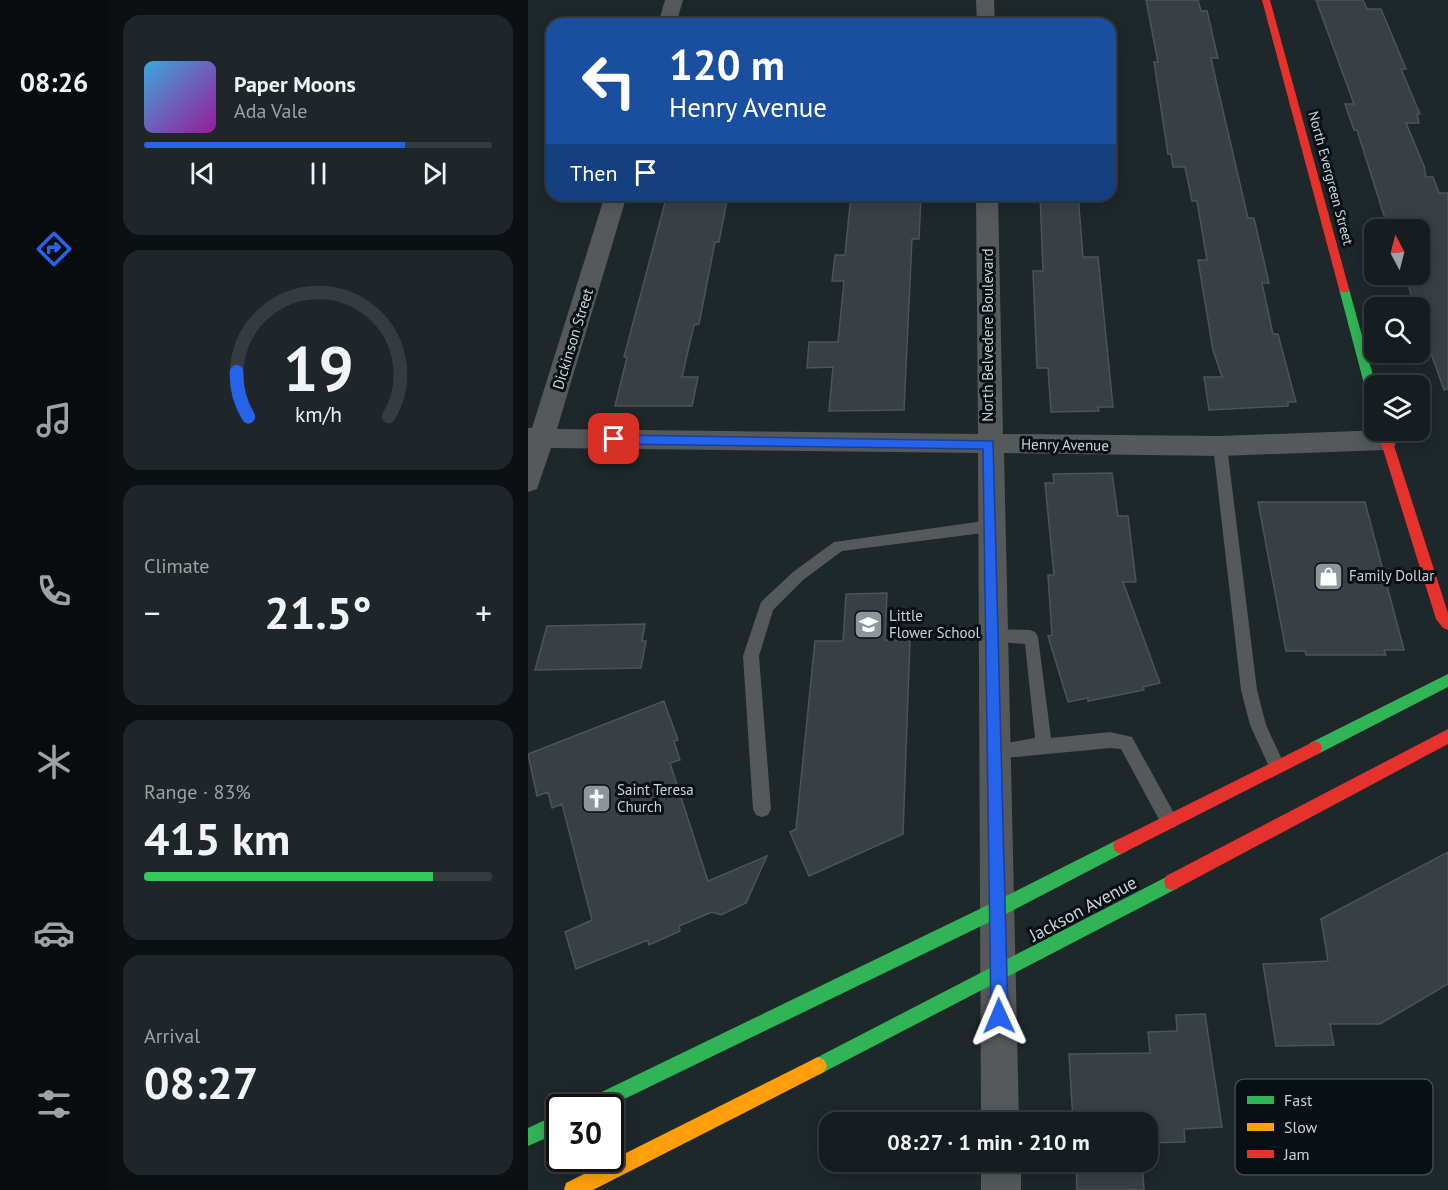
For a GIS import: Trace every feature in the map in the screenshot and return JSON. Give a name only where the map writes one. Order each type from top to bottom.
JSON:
[{"type":"main road","name":"North Evergreen Street","points":[[1266,0],[1368,375]]},
{"type":"main road","points":[[1386,441],[1443,619],[1448,624]]},
{"type":"main road","points":[[617,1094],[998,909],[1448,680]]},
{"type":"main road","name":"Jackson Avenue","points":[[573,1190],[999,974],[1448,736]]},
{"type":"main road","points":[[528,1137],[546,1129]]},
{"type":"street","points":[[669,18],[674,0]]},
{"type":"street","points":[[985,0],[986,18]]},
{"type":"street","name":"Dickinson Street","points":[[528,482],[536,438],[614,201]]},
{"type":"street","name":"North Belvedere Boulevard","points":[[987,201],[1000,1112]]},
{"type":"street","name":"Henry Avenue","points":[[536,438],[1220,446],[1364,436]]},
{"type":"street","points":[[1001,1172],[1001,1190]]},
{"type":"lane","points":[[1220,446],[1249,690],[1258,725],[1277,766]]},
{"type":"lane","points":[[762,809],[751,656],[766,607],[798,576],[839,546],[991,526]]},
{"type":"lane","points":[[993,636],[1024,636],[1033,642],[1043,738],[1041,745]]},
{"type":"lane","points":[[995,751],[1110,740],[1125,742],[1134,753],[1169,821]]},
{"type":"building","points":[[1146,0],[1198,0],[1201,11],[1207,11],[1218,58],[1211,58],[1217,85],[1248,218],[1254,218],[1269,283],[1262,283],[1273,334],[1278,334],[1296,402],[1288,402],[1288,406],[1209,410],[1204,377],[1222,377],[1213,350],[1198,260],[1207,260],[1197,201],[1192,201],[1185,167],[1173,167],[1171,154],[1168,154],[1154,62],[1158,62]]},
{"type":"building","points":[[1316,0],[1363,0],[1367,9],[1381,9],[1406,69],[1401,69],[1420,114],[1417,114],[1419,123],[1406,123],[1424,166],[1426,177],[1433,177],[1439,193],[1448,193],[1448,389],[1444,390],[1430,350],[1430,297],[1412,297],[1408,285],[1430,285],[1430,219],[1385,219],[1357,130],[1354,130],[1345,104],[1354,104]]},
{"type":"building","points":[[665,201],[727,201],[719,242],[715,242],[699,324],[694,325],[682,377],[698,377],[692,406],[615,406],[627,357],[624,357]]},
{"type":"building","points":[[850,201],[921,201],[919,239],[912,239],[904,410],[829,411],[833,367],[807,368],[809,342],[838,342],[844,281],[832,281],[835,255],[845,255]]},
{"type":"building","points":[[1040,201],[1078,201],[1083,257],[1098,257],[1113,407],[1098,407],[1099,411],[1051,412],[1048,368],[1037,368],[1033,271],[1043,271]]},
{"type":"building","points":[[1112,473],[1118,516],[1128,516],[1136,582],[1123,582],[1160,683],[1143,687],[1144,690],[1088,701],[1088,698],[1068,702],[1048,636],[1052,635],[1048,575],[1054,575],[1045,483],[1054,483],[1053,474]]},
{"type":"building","name":"Family Dollar","points":[[1258,502],[1365,502],[1404,650],[1384,650],[1386,655],[1306,655],[1305,651],[1286,651]]},
{"type":"building","points":[[887,593],[885,640],[910,640],[903,834],[809,876],[790,832],[796,829],[815,641],[843,641],[846,594]]},
{"type":"building","points":[[645,624],[642,641],[646,641],[641,668],[535,670],[547,626]]},
{"type":"building","points":[[664,701],[678,740],[674,741],[680,760],[670,763],[708,881],[767,856],[746,903],[721,915],[712,912],[679,926],[680,931],[649,945],[648,940],[576,969],[565,932],[592,920],[562,804],[552,808],[548,792],[537,796],[528,754]]},
{"type":"building","points":[[1448,852],[1448,984],[1380,1024],[1330,1024],[1334,1045],[1276,1046],[1263,964],[1328,961],[1321,919]]},
{"type":"building","points":[[1205,1014],[1222,1127],[1184,1129],[1185,1142],[1158,1143],[1158,1112],[1072,1112],[1069,1054],[1150,1053],[1148,1032],[1177,1031],[1176,1015]]},
{"type":"building","points":[[1076,1172],[1143,1172],[1144,1190],[1077,1190]]},
{"type":"traffic: fast","points":[[1344,289],[1367,375]]},
{"type":"traffic: fast","points":[[1315,748],[1448,680]]},
{"type":"traffic: fast","points":[[616,1094],[998,909],[1121,846]]},
{"type":"traffic: fast","points":[[818,1066],[1172,882]]},
{"type":"traffic: fast","points":[[528,1137],[546,1129]]},
{"type":"traffic: slow","points":[[573,1190],[818,1066]]},
{"type":"traffic: jam","points":[[1266,0],[1344,289]]},
{"type":"traffic: jam","points":[[1386,441],[1443,619],[1448,624]]},
{"type":"traffic: jam","points":[[1172,882],[1448,736]]},
{"type":"traffic: jam","points":[[1121,846],[1315,748]]},
{"type":"place","name":"Family Dollar","points":[[1328,576]]},
{"type":"place","name":"Little Flower School","points":[[868,625]]},
{"type":"place","name":"Saint Teresa Church","points":[[596,799]]},
{"type":"route","points":[[614,439],[989,444],[999,1016]]}]
